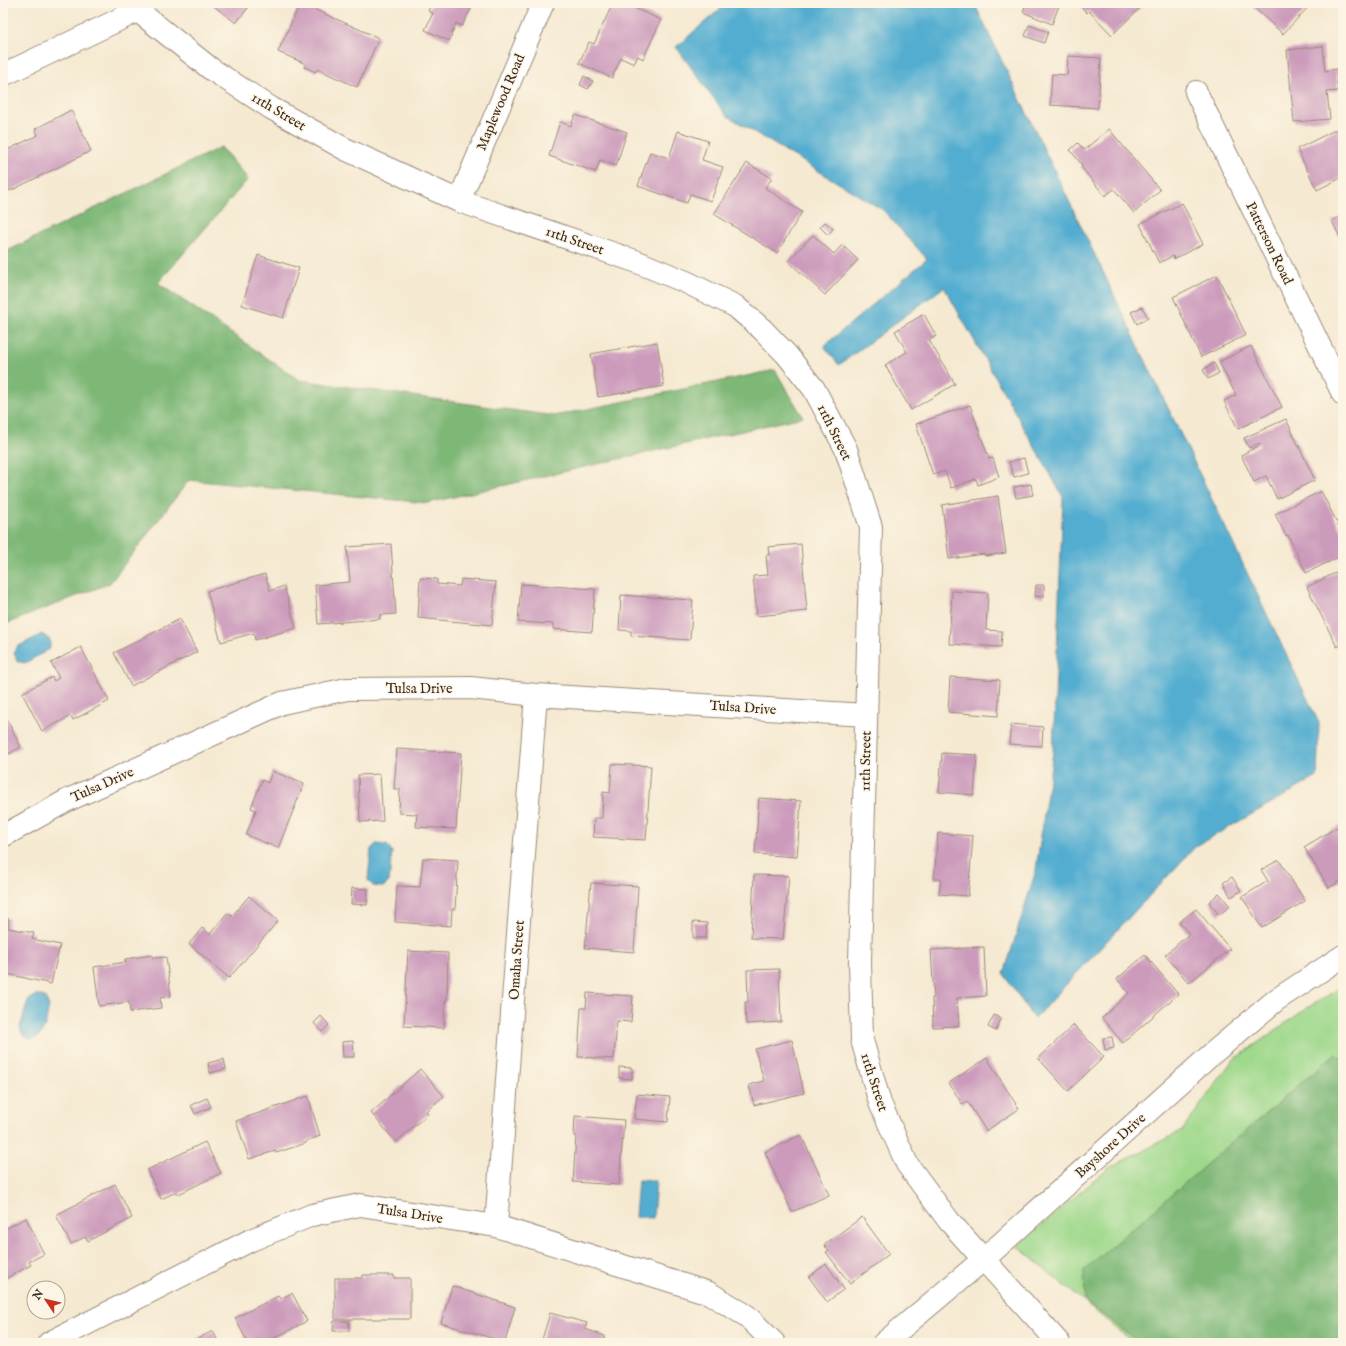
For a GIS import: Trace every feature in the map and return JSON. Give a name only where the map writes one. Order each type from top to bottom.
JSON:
[{"type":"street","name":"Maplewood Road","points":[[459,201],[543,3]]},
{"type":"street","name":"11th Street","points":[[132,7],[211,69],[271,108],[345,149],[459,201],[636,261],[686,282],[734,306],[762,329],[787,355],[814,390],[846,449],[872,527],[859,992],[862,1040],[880,1103],[907,1164],[949,1221],[1059,1343]]},
{"type":"street","points":[[3,75],[132,7]]},
{"type":"street","name":"Patterson Road","points":[[1196,92],[1343,394]]},
{"type":"street","name":"Tulsa Drive","points":[[3,836],[66,801],[282,703],[346,689],[471,688],[536,694],[866,715]]},
{"type":"street","name":"Omaha Street","points":[[496,1226],[536,694]]},
{"type":"street","name":"Bayshore Drive","points":[[884,1343],[984,1259],[1213,1053],[1276,1000],[1343,956]]},
{"type":"street","name":"Tulsa Drive","points":[[49,1343],[251,1240],[312,1215],[360,1205],[496,1226],[709,1293],[748,1316],[774,1343]]},
{"type":"green space","points":[[221,147],[248,179],[158,283],[299,380],[554,416],[775,370],[803,417],[427,503],[189,480],[110,583],[3,625],[3,253]]},
{"type":"green space","points":[[1343,986],[1343,1343],[1134,1343],[1017,1246],[1109,1168],[1182,1131],[1232,1061],[1307,1008]]},
{"type":"green space","points":[[1336,1053],[1343,1060],[1343,1343],[1140,1343],[1085,1301],[1084,1270]]},
{"type":"water","points":[[727,3],[980,3],[977,9],[1319,723],[1317,777],[1196,846],[1034,1019],[1004,974],[1036,870],[1053,752],[1063,497],[944,287],[839,365],[824,346],[927,259],[883,210],[726,115],[676,47]]},
{"type":"water","points":[[42,634],[50,640],[50,649],[25,663],[17,661],[14,652],[17,647]]},
{"type":"water","points":[[376,844],[387,845],[392,851],[389,882],[383,887],[373,886],[368,880],[371,849]]},
{"type":"water","points":[[36,995],[45,997],[49,1006],[46,1022],[42,1032],[39,1036],[29,1039],[23,1035],[20,1028],[28,1000]]},
{"type":"water","points":[[638,1180],[656,1181],[653,1218],[635,1217]]},
{"type":"building","points":[[210,3],[252,3],[236,23]]},
{"type":"building","points":[[300,3],[379,38],[357,87],[317,69],[316,72],[304,67],[306,64],[278,52]]},
{"type":"building","points":[[432,3],[474,3],[462,26],[456,23],[449,41],[425,30],[433,13],[428,11]]},
{"type":"building","points":[[613,3],[623,3],[661,20],[643,59],[638,56],[634,64],[621,58],[612,78],[579,63],[589,42],[594,44]]},
{"type":"building","points":[[1026,3],[1060,3],[1052,24],[1023,12]]},
{"type":"building","points":[[1077,3],[1145,3],[1112,35],[1089,11],[1087,13]]},
{"type":"building","points":[[1249,3],[1312,3],[1283,34]]},
{"type":"building","points":[[1029,25],[1048,32],[1044,43],[1025,36]]},
{"type":"building","points":[[1323,46],[1325,71],[1336,69],[1338,91],[1327,92],[1330,119],[1294,122],[1287,50]]},
{"type":"building","points":[[1068,56],[1101,58],[1098,108],[1050,105],[1052,74],[1067,75]]},
{"type":"building","points":[[584,76],[593,81],[588,89],[580,85]]},
{"type":"building","points":[[71,110],[91,151],[10,191],[3,176],[3,152],[38,135],[35,129]]},
{"type":"building","points":[[575,115],[627,132],[616,166],[600,160],[596,172],[549,156],[560,122],[571,126]]},
{"type":"building","points":[[1343,126],[1343,177],[1317,190],[1297,149]]},
{"type":"building","points":[[1109,129],[1160,190],[1134,213],[1114,189],[1105,196],[1081,167],[1082,165],[1070,150],[1078,143],[1084,150]]},
{"type":"building","points":[[678,131],[708,141],[702,160],[723,167],[711,201],[690,194],[687,203],[638,186],[650,152],[669,158]]},
{"type":"building","points":[[747,163],[772,178],[765,188],[802,212],[777,253],[714,214]]},
{"type":"building","points":[[1182,203],[1203,244],[1174,259],[1173,256],[1159,263],[1140,224]]},
{"type":"building","points":[[1343,215],[1343,244],[1332,221]]},
{"type":"building","points":[[825,222],[833,229],[828,235],[820,227]]},
{"type":"building","points":[[813,235],[834,254],[842,245],[858,260],[825,295],[788,261]]},
{"type":"building","points":[[258,255],[299,268],[283,318],[242,305]]},
{"type":"building","points":[[1217,275],[1246,335],[1201,357],[1173,297]]},
{"type":"building","points":[[1142,307],[1148,318],[1137,324],[1131,312]]},
{"type":"building","points":[[924,314],[936,336],[929,340],[955,384],[911,410],[885,365],[907,352],[895,331]]},
{"type":"building","points":[[657,342],[664,386],[598,397],[591,354]]},
{"type":"building","points":[[1251,346],[1282,407],[1238,429],[1224,401],[1236,395],[1219,362]]},
{"type":"building","points":[[1214,363],[1219,373],[1208,379],[1203,370]]},
{"type":"building","points":[[970,405],[989,459],[993,458],[999,477],[978,485],[976,479],[951,488],[945,471],[933,475],[916,424]]},
{"type":"building","points":[[1286,419],[1315,480],[1277,499],[1266,476],[1254,482],[1241,455],[1260,445],[1259,443],[1249,448],[1244,438]]},
{"type":"building","points":[[1024,458],[1028,473],[1014,477],[1009,462]]},
{"type":"building","points":[[1031,484],[1033,495],[1016,498],[1014,487]]},
{"type":"building","points":[[1321,491],[1343,534],[1343,555],[1306,573],[1288,535],[1286,536],[1275,514]]},
{"type":"building","points":[[998,496],[1006,553],[985,556],[984,554],[949,559],[942,505]]},
{"type":"building","points":[[391,544],[396,614],[380,615],[380,619],[318,624],[315,585],[350,582],[347,547]]},
{"type":"building","points":[[801,544],[807,611],[757,616],[753,576],[768,575],[766,555],[769,555],[768,547]]},
{"type":"building","points":[[1343,569],[1343,644],[1337,647],[1307,587]]},
{"type":"building","points":[[265,574],[270,591],[284,586],[296,628],[255,640],[254,633],[221,642],[207,591]]},
{"type":"building","points":[[420,578],[437,579],[437,584],[460,586],[461,579],[496,582],[492,625],[418,618]]},
{"type":"building","points":[[521,584],[595,589],[592,632],[553,629],[553,624],[518,622]]},
{"type":"building","points":[[1036,585],[1044,585],[1044,597],[1035,596]]},
{"type":"building","points":[[952,591],[988,593],[986,630],[1002,631],[1001,647],[949,644]]},
{"type":"building","points":[[621,595],[693,600],[690,640],[631,636],[631,631],[619,630]]},
{"type":"building","points":[[180,619],[197,652],[131,686],[114,653]]},
{"type":"building","points":[[81,647],[109,701],[73,720],[71,716],[42,731],[22,693],[52,677],[54,681],[59,678],[51,663]]},
{"type":"building","points":[[950,677],[1000,680],[998,716],[948,712]]},
{"type":"building","points":[[3,712],[21,747],[3,757]]},
{"type":"building","points":[[1011,724],[1043,727],[1042,746],[1009,744]]},
{"type":"building","points":[[397,749],[461,753],[456,829],[416,827],[417,814],[399,813],[400,789],[394,789]]},
{"type":"building","points":[[942,753],[977,755],[974,795],[939,792]]},
{"type":"building","points":[[612,764],[651,766],[646,840],[593,837],[594,818],[602,818],[603,792],[610,793]]},
{"type":"building","points":[[272,771],[304,784],[278,848],[246,835],[256,810],[251,808],[262,780],[268,783]]},
{"type":"building","points":[[380,774],[383,821],[360,822],[358,775]]},
{"type":"building","points":[[759,798],[801,801],[797,857],[755,854]]},
{"type":"building","points":[[1339,826],[1343,832],[1343,879],[1329,888],[1304,847]]},
{"type":"building","points":[[938,833],[973,836],[968,896],[939,894],[941,879],[934,879]]},
{"type":"building","points":[[423,858],[458,860],[455,909],[452,909],[451,926],[395,922],[397,886],[420,887]]},
{"type":"building","points":[[1279,860],[1305,901],[1262,928],[1242,897],[1268,881],[1261,870]]},
{"type":"building","points":[[754,875],[789,876],[783,939],[751,938]]},
{"type":"building","points":[[1232,877],[1241,891],[1231,897],[1223,883]]},
{"type":"building","points":[[591,883],[638,886],[634,952],[585,948]]},
{"type":"building","points":[[352,888],[368,889],[367,905],[351,904]]},
{"type":"building","points":[[1219,893],[1230,906],[1219,915],[1209,902]]},
{"type":"building","points":[[249,896],[278,921],[229,978],[189,944],[202,928],[210,934],[227,913],[232,916]]},
{"type":"building","points":[[1196,909],[1230,949],[1189,983],[1165,955],[1189,934],[1179,922]]},
{"type":"building","points":[[3,917],[9,919],[8,928],[34,933],[32,939],[60,945],[51,984],[3,973]]},
{"type":"building","points":[[693,922],[707,923],[706,938],[693,938]]},
{"type":"building","points":[[984,947],[986,996],[957,998],[959,1026],[933,1027],[932,998],[934,998],[931,950]]},
{"type":"building","points":[[408,951],[448,953],[447,1001],[445,1001],[444,1028],[404,1026]]},
{"type":"building","points":[[152,955],[153,958],[166,957],[171,996],[160,998],[161,1008],[130,1012],[129,1002],[99,1006],[94,967],[126,962],[125,959]]},
{"type":"building","points":[[1145,955],[1178,994],[1123,1043],[1102,1018],[1129,993],[1117,979]]},
{"type":"building","points":[[779,969],[781,1022],[746,1024],[745,1002],[748,1002],[747,970]]},
{"type":"building","points":[[587,993],[633,996],[631,1022],[617,1021],[614,1059],[578,1057],[581,1008],[586,1008]]},
{"type":"building","points":[[994,1015],[1001,1019],[996,1031],[988,1027]]},
{"type":"building","points":[[321,1016],[329,1025],[322,1032],[314,1023]]},
{"type":"building","points":[[1074,1025],[1104,1057],[1068,1091],[1038,1058]]},
{"type":"building","points":[[1112,1037],[1114,1048],[1105,1050],[1103,1038]]},
{"type":"building","points":[[792,1040],[804,1093],[754,1105],[749,1085],[764,1081],[755,1049]]},
{"type":"building","points":[[353,1041],[354,1057],[343,1057],[342,1042]]},
{"type":"building","points":[[987,1058],[1019,1109],[986,1131],[967,1101],[962,1104],[949,1083]]},
{"type":"building","points":[[224,1059],[226,1069],[210,1073],[208,1063]]},
{"type":"building","points":[[619,1067],[632,1068],[632,1079],[619,1078]]},
{"type":"building","points":[[420,1069],[444,1096],[426,1111],[428,1114],[396,1142],[371,1113]]},
{"type":"building","points":[[637,1094],[670,1097],[668,1122],[634,1119]]},
{"type":"building","points":[[308,1096],[320,1136],[306,1141],[306,1143],[276,1153],[275,1151],[249,1159],[236,1121]]},
{"type":"building","points":[[207,1098],[211,1107],[195,1114],[191,1105]]},
{"type":"building","points":[[575,1116],[624,1120],[619,1185],[573,1182],[576,1136],[574,1135]]},
{"type":"building","points":[[801,1135],[829,1195],[792,1212],[765,1152]]},
{"type":"building","points":[[205,1142],[221,1173],[177,1195],[176,1192],[161,1199],[147,1170]]},
{"type":"building","points":[[115,1184],[132,1218],[88,1241],[85,1237],[71,1244],[56,1215]]},
{"type":"building","points":[[862,1217],[889,1254],[850,1284],[826,1252],[829,1250],[824,1245]]},
{"type":"building","points":[[26,1218],[44,1254],[29,1262],[31,1265],[3,1280],[3,1230]]},
{"type":"building","points":[[826,1264],[844,1289],[827,1302],[809,1277]]},
{"type":"building","points":[[363,1275],[394,1275],[394,1278],[410,1278],[410,1319],[335,1319],[335,1278],[363,1278]]},
{"type":"building","points":[[452,1286],[515,1307],[505,1342],[441,1323]]},
{"type":"building","points":[[292,1293],[307,1321],[265,1343],[248,1343],[235,1318],[278,1296],[280,1299]]},
{"type":"building","points":[[550,1313],[587,1323],[585,1329],[605,1336],[603,1343],[541,1343]]},
{"type":"building","points":[[334,1321],[349,1321],[349,1331],[333,1331]]},
{"type":"building","points":[[213,1331],[219,1343],[188,1343]]}]
